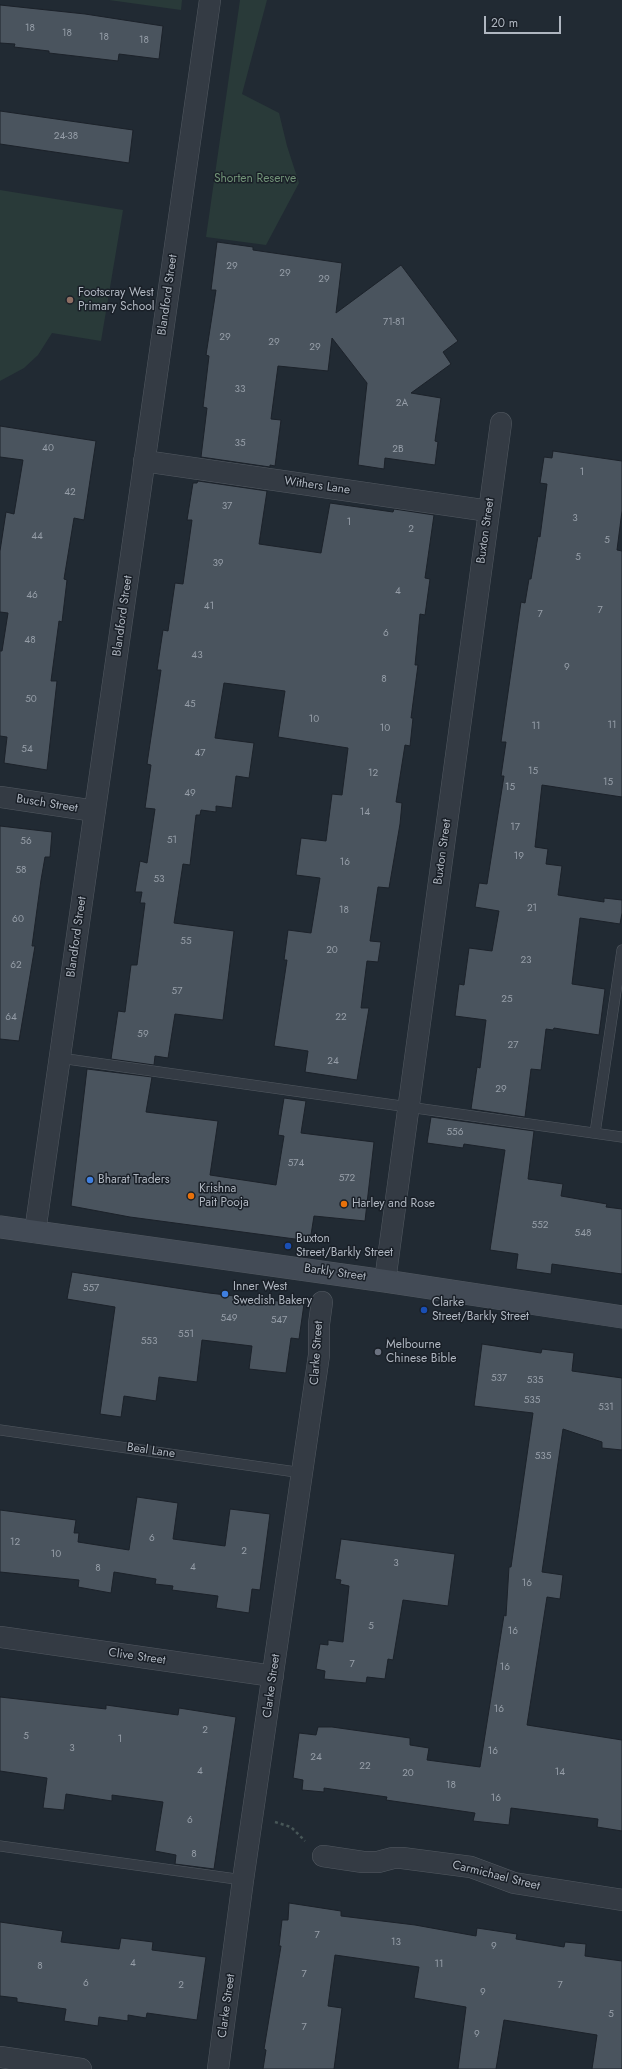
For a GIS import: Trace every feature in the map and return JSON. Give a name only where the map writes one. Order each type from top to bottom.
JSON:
[{"type":"street","name":"Blandford Street","points":[[35,1232],[210,0]]},
{"type":"street","name":"Buxton Street","points":[[385,1280],[502,423]]},
{"type":"street","name":"Withers Lane","points":[[144,461],[489,511]]},
{"type":"street","name":"Busch Street","points":[[0,797],[95,811]]},
{"type":"street","name":"Barkly Street","points":[[0,1227],[385,1280],[622,1317]]},
{"type":"street","name":"Clarke Street","points":[[218,2069],[243,1880],[319,1355],[319,1324],[322,1302]]},
{"type":"street","name":"Clive Street","points":[[0,1637],[273,1676]]},
{"type":"street","name":"Carmichael Street","points":[[323,1856],[363,1862],[378,1862],[393,1858],[402,1858],[471,1867],[514,1883],[622,1900]]},
{"type":"street","points":[[0,2057],[81,2069]]},
{"type":"lane","points":[[596,1133],[622,950]]},
{"type":"lane","points":[[60,1058],[622,1137]]},
{"type":"lane","name":"Beal Lane","points":[[0,1430],[303,1473]]},
{"type":"lane","points":[[0,1846],[243,1880]]},
{"type":"path","points":[[252,1818],[280,1822],[291,1827],[323,1856]]},
{"type":"green space","points":[[109,0],[182,0],[181,10]]},
{"type":"green space","name":"Shorten Reserve","points":[[240,0],[267,0],[242,94],[279,113],[287,146],[299,183],[266,245],[206,237]]},
{"type":"green space","points":[[0,190],[123,210],[101,341],[52,333],[38,355],[24,368],[0,381]]},
{"type":"building","points":[[0,5],[85,14],[163,26],[159,59],[119,54],[118,61],[49,53],[49,51],[14,47],[15,44],[0,43]]},
{"type":"building","points":[[0,111],[133,130],[129,163],[0,144]]},
{"type":"building","points":[[217,242],[253,247],[253,250],[342,263],[336,313],[401,265],[458,341],[443,352],[451,364],[411,393],[441,398],[435,441],[438,442],[435,465],[385,458],[384,469],[358,465],[367,383],[332,338],[328,371],[278,366],[271,419],[281,420],[275,466],[270,465],[270,467],[201,457],[207,408],[203,407],[209,356],[206,355],[216,290],[211,290]]},
{"type":"building","points":[[0,426],[96,441],[84,520],[74,518],[64,579],[67,580],[62,622],[59,621],[51,681],[57,681],[47,770],[4,763],[7,737],[0,736],[0,651],[2,651],[8,613],[0,612],[0,551],[6,512],[14,514],[23,460],[0,457]]},
{"type":"building","points":[[553,451],[622,461],[622,511],[617,550],[622,551],[622,797],[542,785],[535,847],[548,849],[546,864],[562,866],[558,895],[604,902],[604,898],[622,900],[622,913],[620,924],[580,918],[572,984],[605,989],[599,1035],[554,1028],[553,1030],[546,1029],[541,1070],[531,1069],[525,1117],[471,1109],[477,1067],[480,1068],[486,1020],[455,1016],[459,984],[464,985],[469,948],[492,951],[499,911],[475,907],[479,883],[487,884],[504,776],[501,776],[506,742],[501,742],[521,602],[525,603],[529,579],[531,579],[538,536],[540,537],[547,484],[540,483],[544,457],[552,458]]},
{"type":"building","points":[[198,481],[267,491],[259,544],[321,553],[330,503],[393,512],[394,509],[434,515],[425,578],[430,579],[425,615],[420,614],[415,665],[418,665],[411,718],[413,718],[410,746],[405,745],[396,802],[402,803],[400,824],[389,888],[378,887],[370,941],[381,942],[378,962],[367,961],[361,1008],[369,1008],[357,1080],[305,1072],[308,1051],[274,1046],[287,960],[284,960],[288,930],[311,933],[320,878],[296,875],[301,838],[326,841],[332,794],[342,795],[348,748],[278,737],[285,691],[224,683],[215,738],[254,743],[249,778],[236,776],[232,808],[216,806],[216,812],[201,810],[200,815],[196,815],[190,865],[183,864],[174,923],[234,931],[223,1020],[175,1014],[168,1058],[155,1056],[154,1065],[111,1059],[118,1011],[125,1012],[131,965],[137,965],[145,903],[140,903],[142,892],[135,892],[140,861],[147,863],[155,809],[145,808],[151,765],[147,764],[161,670],[157,670],[163,630],[168,631],[175,583],[183,584],[192,520],[187,520],[193,483],[197,483]]},
{"type":"building","points":[[0,826],[52,832],[50,857],[45,857],[41,880],[32,946],[35,946],[19,1041],[0,1039]]},
{"type":"building","points":[[87,1069],[152,1077],[146,1112],[218,1121],[210,1175],[276,1185],[284,1136],[278,1135],[284,1098],[306,1101],[301,1133],[374,1142],[365,1221],[314,1216],[310,1241],[130,1217],[71,1206]]},
{"type":"building","points":[[431,1117],[534,1131],[528,1179],[563,1184],[561,1196],[607,1204],[606,1207],[622,1209],[622,1274],[552,1264],[551,1274],[516,1269],[518,1254],[490,1250],[505,1150],[464,1144],[463,1148],[427,1143]]},
{"type":"building","points":[[72,1272],[209,1293],[304,1304],[299,1339],[291,1338],[286,1373],[249,1369],[252,1346],[202,1340],[197,1382],[159,1377],[156,1401],[124,1396],[121,1417],[100,1414],[115,1307],[67,1299]]},
{"type":"building","points":[[482,1344],[541,1353],[542,1349],[574,1353],[572,1371],[622,1378],[622,1450],[602,1448],[602,1442],[563,1429],[542,1572],[563,1575],[560,1599],[547,1597],[527,1725],[622,1740],[622,1831],[597,1827],[598,1819],[511,1808],[509,1825],[473,1821],[475,1813],[386,1800],[387,1797],[324,1788],[324,1792],[302,1790],[303,1780],[293,1778],[299,1733],[316,1735],[318,1727],[332,1727],[410,1738],[410,1745],[429,1748],[427,1760],[480,1767],[504,1615],[506,1616],[509,1567],[511,1567],[533,1413],[474,1406]]},
{"type":"building","points":[[137,1497],[178,1503],[173,1539],[225,1546],[230,1509],[270,1514],[260,1590],[252,1589],[249,1613],[216,1608],[218,1596],[172,1590],[173,1586],[155,1584],[156,1579],[114,1572],[111,1593],[78,1587],[79,1580],[0,1572],[0,1510],[76,1520],[74,1533],[79,1533],[78,1542],[129,1550]]},
{"type":"building","points":[[341,1539],[455,1554],[448,1606],[403,1600],[393,1660],[388,1659],[385,1679],[367,1677],[366,1683],[324,1679],[325,1671],[316,1669],[320,1644],[328,1645],[328,1640],[343,1642],[349,1586],[340,1584],[341,1580],[335,1579]]},
{"type":"building","points":[[0,1697],[106,1709],[106,1705],[178,1715],[179,1708],[236,1717],[214,1869],[175,1864],[176,1855],[155,1851],[163,1802],[112,1795],[112,1801],[66,1794],[64,1810],[43,1808],[47,1778],[0,1771]]},
{"type":"building","points":[[289,1903],[341,1911],[341,1916],[415,1925],[476,1936],[477,1928],[517,1934],[516,1939],[564,1947],[565,1942],[586,1944],[585,1956],[622,1961],[622,2069],[592,2069],[597,2035],[504,2020],[496,2069],[458,2069],[466,2007],[414,1998],[419,1967],[335,1955],[328,2006],[342,2008],[334,2069],[263,2069],[266,2050],[264,2049],[281,1946],[279,1946],[282,1920],[288,1920]]},
{"type":"building","points":[[0,1922],[63,1931],[61,1942],[119,1949],[121,1938],[153,1942],[152,1950],[206,1957],[197,2020],[147,2013],[146,2018],[128,2015],[128,2021],[99,2017],[98,2026],[64,2021],[66,2009],[17,2002],[17,1998],[0,1996]]},
{"type":"place","name":"Footscray West Primary School","points":[[70,300]]},
{"type":"place","name":"Bharat Traders","points":[[90,1180]]},
{"type":"place","name":"Krishna Pait Pooja","points":[[191,1196]]},
{"type":"place","name":"Harley and Rose","points":[[344,1204]]},
{"type":"place","name":"Buxton Street/Barkly Street","points":[[288,1246]]},
{"type":"place","name":"Inner West Swedish Bakery","points":[[225,1294]]},
{"type":"place","name":"Clarke Street/Barkly Street","points":[[424,1310]]},
{"type":"place","name":"Melbourne Chinese Bible","points":[[378,1352]]}]
